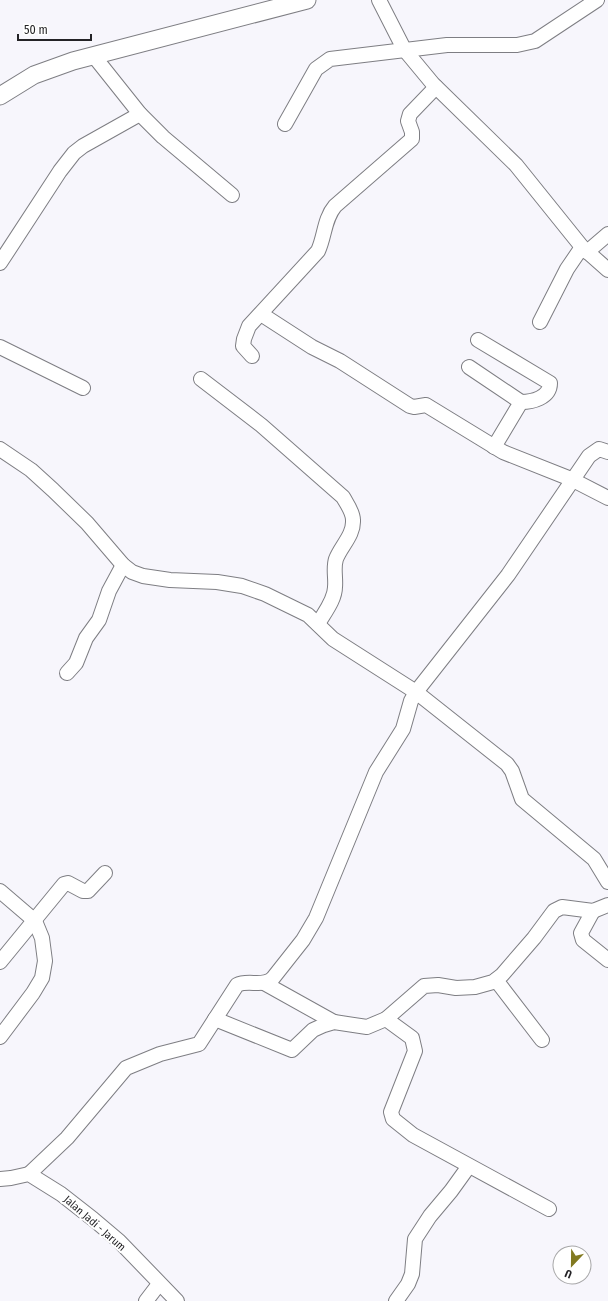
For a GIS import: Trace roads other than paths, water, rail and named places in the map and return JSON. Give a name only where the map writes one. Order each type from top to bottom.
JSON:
[{"type":"main road","points":[[0,96],[34,74],[93,55],[308,0]]},
{"type":"street","points":[[379,0],[404,49],[436,87],[516,165],[585,250],[608,270]]},
{"type":"street","points":[[285,124],[316,69],[330,58],[447,45],[517,45],[535,41],[597,0]]},
{"type":"street","points":[[93,55],[140,114],[163,137],[232,195]]},
{"type":"street","points":[[252,356],[243,346],[244,339],[250,326],[318,251],[323,240],[327,218],[335,206],[412,139],[412,132],[408,121],[410,114],[436,87]]},
{"type":"street","points":[[0,263],[60,171],[74,154],[83,146],[140,114]]},
{"type":"street","points":[[540,322],[567,269],[585,250],[608,234]]},
{"type":"street","points":[[261,314],[312,347],[340,361],[410,406],[414,407],[426,405],[494,447],[571,479],[608,498]]},
{"type":"street","points":[[469,367],[521,402],[528,402],[542,398],[547,392],[550,383],[478,340]]},
{"type":"street","points":[[0,347],[83,388]]},
{"type":"street","points":[[201,379],[261,425],[343,497],[350,508],[353,525],[350,535],[336,559],[335,589],[330,603],[318,624]]},
{"type":"street","points":[[494,447],[521,402]]},
{"type":"street","points":[[0,449],[31,470],[53,490],[87,524],[123,565],[132,572],[143,576],[217,582],[255,590],[308,615],[333,639],[416,692],[507,764],[512,771],[522,799],[594,859],[608,882]]},
{"type":"street","points":[[0,1179],[29,1174],[67,1138],[126,1068],[160,1054],[199,1044],[237,985],[271,980],[303,940],[316,918],[376,772],[403,729],[411,701],[416,692],[508,575],[571,479],[589,456],[599,449],[608,452]]},
{"type":"street","points":[[67,673],[76,662],[86,638],[99,620],[109,591],[123,565]]},
{"type":"street","points":[[0,962],[64,884],[68,883],[83,891],[88,891],[105,873]]},
{"type":"street","points":[[0,891],[35,921],[42,938],[45,961],[42,978],[33,993],[0,1037]]},
{"type":"street","points":[[264,982],[334,1022],[367,1027],[386,1019],[424,986],[431,985],[456,988],[475,987],[493,982],[534,938],[554,911],[562,907],[593,911],[608,905]]},
{"type":"street","points":[[593,911],[581,933],[581,937],[608,960]]},
{"type":"street","points":[[496,980],[542,1040]]},
{"type":"street","points":[[215,1019],[292,1050],[313,1030],[334,1022]]},
{"type":"street","points":[[386,1019],[412,1038],[415,1051],[391,1112],[393,1119],[413,1135],[549,1209]]},
{"type":"street","points":[[396,1301],[408,1284],[412,1274],[415,1239],[430,1216],[469,1166]]},
{"type":"street","name":"Jalan Jadi - Jarum","points":[[29,1174],[61,1194],[93,1218],[119,1241],[177,1301]]},
{"type":"street","points":[[146,1301],[159,1284]]}]
